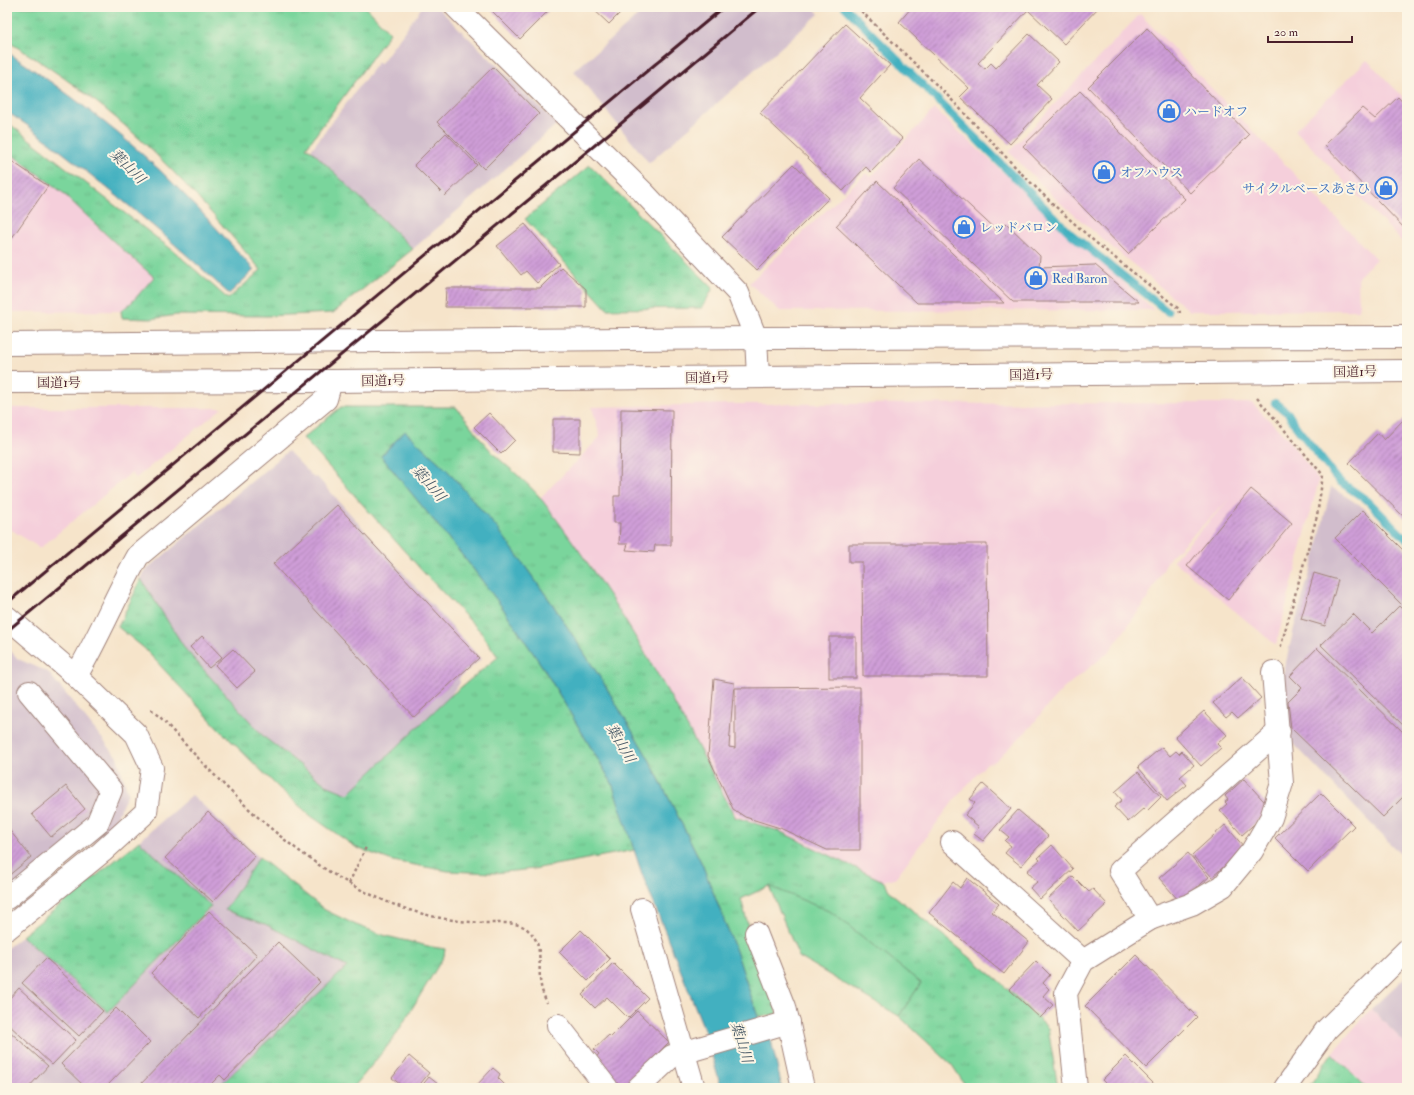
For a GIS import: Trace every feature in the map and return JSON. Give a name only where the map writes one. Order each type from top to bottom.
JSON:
[{"type":"main road","points":[[456,7],[644,193],[738,293],[756,338],[758,377]]},
{"type":"main road","points":[[7,344],[756,338],[1407,336]]},
{"type":"main road","name":"国道1号","points":[[7,382],[331,381],[1407,370]]},
{"type":"main road","points":[[76,676],[91,650],[138,556],[326,399],[331,381]]},
{"type":"main road","points":[[7,617],[76,676],[136,734],[152,768],[146,812],[102,852],[7,929]]},
{"type":"main road","points":[[1076,1088],[1066,993],[1083,961],[1150,919],[1192,904],[1223,886],[1252,851],[1271,818],[1282,783],[1279,731],[1273,672]]},
{"type":"main road","points":[[7,898],[97,824],[110,790],[29,692]]},
{"type":"main road","points":[[1150,919],[1120,871],[1279,731]]},
{"type":"main road","points":[[952,842],[1083,961]]},
{"type":"main road","points":[[642,909],[691,1051],[694,1088]]},
{"type":"main road","points":[[756,933],[785,1008],[785,1023],[803,1088]]},
{"type":"main road","points":[[1285,1088],[1326,1030],[1407,950]]},
{"type":"main road","points":[[638,1088],[672,1056],[785,1023]]},
{"type":"main road","points":[[558,1025],[607,1088]]},
{"type":"path","points":[[857,7],[949,97],[1022,174],[1095,242],[1179,309],[1181,317]]},
{"type":"path","points":[[1257,398],[1323,475],[1317,516],[1273,672]]},
{"type":"path","points":[[148,708],[161,718],[220,783],[271,828],[317,864],[349,883],[390,903],[434,918],[487,924],[511,924],[527,928],[538,940],[541,987],[555,1022],[558,1025]]},
{"type":"path","points":[[349,883],[354,876],[367,845]]},
{"type":"shaded area","points":[[422,7],[437,7],[557,124],[413,249],[311,150],[378,62],[381,63]]},
{"type":"shaded area","points":[[648,7],[813,7],[819,14],[649,163],[574,71]]},
{"type":"shaded area","points":[[1140,14],[1376,259],[1358,277],[1359,310],[1190,311],[1057,200],[1009,152]]},
{"type":"shaded area","points":[[1367,60],[1407,101],[1407,247],[1295,130]]},
{"type":"shaded area","points":[[934,109],[1154,310],[780,311],[749,283],[866,173],[871,177]]},
{"type":"shaded area","points":[[7,151],[62,192],[112,240],[154,277],[132,302],[121,311],[7,312]]},
{"type":"shaded area","points":[[1252,403],[1287,438],[1319,480],[1276,645],[1173,560],[1230,499],[1170,557],[1146,601],[1108,653],[1065,687],[1030,728],[994,762],[987,763],[955,799],[895,878],[883,881],[779,831],[735,817],[706,761],[646,653],[589,564],[540,498],[600,437],[592,407],[735,404]]},
{"type":"shaded area","points":[[7,408],[222,408],[136,478],[131,473],[40,548],[7,527]]},
{"type":"shaded area","points":[[288,451],[314,478],[317,477],[481,659],[459,678],[460,683],[449,697],[348,795],[326,785],[264,737],[186,650],[141,579],[145,571]]},
{"type":"shaded area","points":[[1331,487],[1364,508],[1407,550],[1407,861],[1289,739],[1283,675],[1295,624],[1317,548]]},
{"type":"shaded area","points":[[7,647],[18,659],[48,672],[117,757],[128,793],[113,825],[7,912]]},
{"type":"shaded area","points":[[192,795],[259,857],[226,911],[265,924],[348,967],[219,1088],[7,1088],[7,948],[22,936],[108,1012],[211,907],[139,841]]},
{"type":"shaded area","points":[[1407,975],[1407,1045],[1371,1009]]},
{"type":"shaded area","points":[[1371,1009],[1407,1045],[1407,1088],[1367,1088],[1332,1053]]},
{"type":"green space","points":[[7,7],[366,7],[390,33],[306,148],[311,150],[413,249],[333,313],[266,316],[176,315],[151,319],[122,318],[121,311],[132,302],[154,277],[112,240],[62,192],[7,151],[7,122],[175,252],[228,299],[261,270],[192,191],[136,135],[77,87],[7,41]]},
{"type":"green space","points":[[590,165],[713,288],[702,308],[607,309],[525,219]]},
{"type":"green space","points":[[341,407],[456,407],[492,452],[536,493],[570,537],[646,654],[735,817],[779,831],[883,881],[891,893],[998,980],[1048,1028],[1058,1088],[967,1088],[952,1065],[899,1016],[919,985],[769,886],[741,899],[751,936],[778,1014],[758,1017],[736,951],[702,864],[650,761],[603,682],[553,605],[498,529],[447,470],[405,431],[381,456],[471,566],[502,607],[544,669],[612,783],[635,850],[533,869],[494,873],[448,871],[393,861],[357,848],[311,816],[278,787],[220,730],[144,648],[118,627],[141,579],[186,650],[264,737],[326,785],[348,794],[449,697],[498,657],[480,631],[425,574],[303,438]]},
{"type":"green space","points":[[139,841],[211,906],[108,1012],[22,936]]},
{"type":"green space","points":[[259,857],[325,910],[356,925],[386,936],[445,949],[444,956],[394,1038],[353,1088],[217,1088],[347,967],[265,924],[225,910]]},
{"type":"green space","points":[[769,886],[831,912],[921,983],[899,1016],[799,957]]},
{"type":"green space","points":[[1332,1053],[1367,1088],[1308,1088]]},
{"type":"water","name":"葉山川","points":[[7,52],[53,83],[97,116],[140,152],[190,200],[254,270],[229,294],[180,249],[130,207],[27,125],[7,112]]},
{"type":"water","name":"葉山川","points":[[405,431],[447,470],[498,529],[553,605],[603,682],[650,761],[702,864],[736,951],[758,1017],[771,1040],[782,1088],[721,1088],[706,1034],[642,874],[612,783],[544,669],[502,607],[471,566],[381,456]]},
{"type":"building","points":[[488,7],[545,7],[548,11],[520,39]]},
{"type":"building","points":[[591,7],[626,7],[609,24]]},
{"type":"building","points":[[912,7],[1099,7],[1064,44],[1028,10],[978,63],[985,69],[991,63],[996,68],[1029,34],[1059,62],[1037,85],[1052,99],[1010,144],[960,97],[969,88],[899,22]]},
{"type":"building","points":[[845,24],[890,65],[860,98],[903,139],[871,172],[866,167],[843,191],[760,113]]},
{"type":"building","name":"ハードオフ","points":[[1147,28],[1249,135],[1190,193],[1088,87]]},
{"type":"building","points":[[493,67],[539,114],[484,169],[437,122]]},
{"type":"building","name":"オフハウス","points":[[1080,91],[1185,199],[1128,254],[1023,146]]},
{"type":"building","name":"サイクルベースあさひ","points":[[1398,97],[1407,107],[1407,231],[1324,145],[1362,108],[1375,119]]},
{"type":"building","points":[[446,133],[477,165],[445,196],[414,165]]},
{"type":"building","points":[[7,158],[48,186],[7,245]]},
{"type":"building","name":"レッドバロン","points":[[919,159],[998,232],[1006,223],[1040,256],[1039,267],[1095,265],[1139,302],[1013,302],[893,188]]},
{"type":"building","points":[[794,164],[829,198],[757,270],[722,237]]},
{"type":"building","points":[[877,181],[1004,303],[917,303],[836,226]]},
{"type":"building","points":[[525,224],[559,264],[537,283],[526,271],[521,275],[497,246]]},
{"type":"building","points":[[561,267],[586,289],[586,307],[445,307],[446,288],[540,288]]},
{"type":"building","points":[[621,409],[672,410],[671,545],[655,545],[654,552],[626,550],[628,544],[619,544],[620,523],[614,523],[614,496],[620,496]]},
{"type":"building","points":[[489,413],[515,440],[501,454],[474,427]]},
{"type":"building","points":[[553,419],[580,419],[580,453],[553,452]]},
{"type":"building","points":[[1404,419],[1407,421],[1407,520],[1349,463],[1378,433],[1384,440]]},
{"type":"building","points":[[1251,489],[1292,523],[1228,600],[1187,566]]},
{"type":"building","points":[[337,505],[479,658],[414,717],[273,564]]},
{"type":"building","points":[[1363,510],[1407,554],[1407,610],[1335,538]]},
{"type":"building","points":[[849,544],[987,544],[988,676],[863,676],[862,562],[849,562]]},
{"type":"building","points":[[1314,573],[1338,580],[1325,626],[1301,619]]},
{"type":"building","points":[[1399,606],[1407,614],[1407,729],[1321,645],[1353,614],[1372,633]]},
{"type":"building","points":[[202,636],[222,657],[209,668],[190,647]]},
{"type":"building","points":[[829,637],[856,637],[856,678],[829,678]]},
{"type":"building","points":[[1317,648],[1407,736],[1407,793],[1383,817],[1291,728],[1288,702],[1302,688],[1290,676]]},
{"type":"building","points":[[233,649],[255,672],[237,688],[215,665]]},
{"type":"building","points":[[1242,677],[1261,698],[1238,718],[1232,712],[1226,717],[1213,703]]},
{"type":"building","points":[[714,679],[734,683],[729,747],[735,748],[735,688],[860,687],[860,850],[827,850],[780,828],[745,817],[733,809],[708,756]]},
{"type":"building","points":[[1204,711],[1227,735],[1217,744],[1221,748],[1201,766],[1175,737]]},
{"type":"building","points":[[1162,747],[1170,756],[1176,751],[1179,754],[1182,751],[1194,765],[1180,777],[1187,785],[1167,801],[1138,767]]},
{"type":"building","points":[[1138,772],[1161,797],[1147,811],[1144,808],[1128,822],[1114,807],[1122,800],[1115,792]]},
{"type":"building","points":[[1244,779],[1271,809],[1242,835],[1220,810],[1227,804],[1225,802],[1228,800],[1225,796]]},
{"type":"building","points":[[983,784],[1011,809],[983,841],[974,834],[979,827],[965,815],[975,803],[970,799]]},
{"type":"building","points":[[66,786],[85,809],[51,837],[32,814]]},
{"type":"building","points":[[1321,793],[1354,826],[1308,871],[1275,838]]},
{"type":"building","points":[[1018,810],[1048,836],[1021,866],[1005,853],[1011,846],[1005,841],[1009,837],[1000,830]]},
{"type":"building","points":[[208,812],[255,856],[213,902],[165,858]]},
{"type":"building","points":[[1225,825],[1245,848],[1212,877],[1192,855]]},
{"type":"building","points":[[7,827],[31,857],[7,877]]},
{"type":"building","points":[[1052,845],[1073,869],[1040,899],[1030,888],[1037,882],[1027,871],[1040,860],[1038,858]]},
{"type":"building","points":[[1188,853],[1209,877],[1180,902],[1159,878]]},
{"type":"building","points":[[1073,876],[1089,892],[1093,889],[1107,904],[1078,931],[1048,899]]},
{"type":"building","points":[[967,878],[999,904],[992,912],[1029,942],[1004,974],[929,913],[953,882],[960,888]]},
{"type":"building","points":[[209,911],[257,955],[199,1018],[151,973]]},
{"type":"building","points":[[581,930],[610,959],[588,981],[559,952]]},
{"type":"building","points":[[278,942],[320,982],[225,1080],[220,1075],[207,1088],[139,1088],[138,1087]]},
{"type":"building","points":[[1136,955],[1197,1017],[1146,1068],[1085,1006]]},
{"type":"building","points":[[46,958],[103,1011],[79,1036],[22,983]]},
{"type":"building","points":[[1036,961],[1050,975],[1043,983],[1049,989],[1043,996],[1053,1005],[1040,1018],[1009,989]]},
{"type":"building","points":[[613,963],[648,998],[628,1018],[607,997],[595,1008],[582,995]]},
{"type":"building","points":[[19,988],[76,1040],[52,1065],[7,1023],[7,1001]]},
{"type":"building","points":[[116,1008],[150,1042],[105,1088],[86,1088],[61,1064]]},
{"type":"building","points":[[637,1011],[669,1042],[624,1088],[618,1088],[592,1062],[599,1054],[594,1049],[609,1035],[611,1037]]},
{"type":"building","points":[[7,1029],[48,1066],[28,1088],[7,1088]]},
{"type":"building","points":[[409,1056],[429,1073],[417,1088],[405,1088],[392,1078]]},
{"type":"building","points":[[1126,1056],[1158,1088],[1110,1088],[1102,1080]]},
{"type":"building","points":[[493,1068],[500,1074],[498,1078],[508,1088],[474,1088]]},
{"type":"building","points":[[429,1077],[443,1088],[420,1088]]},
{"type":"waterway","points":[[845,7],[1071,234],[1168,312]]},
{"type":"waterway","points":[[1275,403],[1288,413],[1297,428],[1339,481],[1368,501],[1407,540]]},
{"type":"railway","points":[[7,603],[724,7]]},
{"type":"railway","points":[[7,631],[760,7]]},
{"type":"place","name":"ハードオフ","points":[[1169,111]]},
{"type":"place","name":"オフハウス","points":[[1104,172]]},
{"type":"place","name":"サイクルベースあさひ","points":[[1386,188]]},
{"type":"place","name":"レッドバロン","points":[[964,227]]},
{"type":"place","name":"Red Baron","points":[[1036,278]]}]
